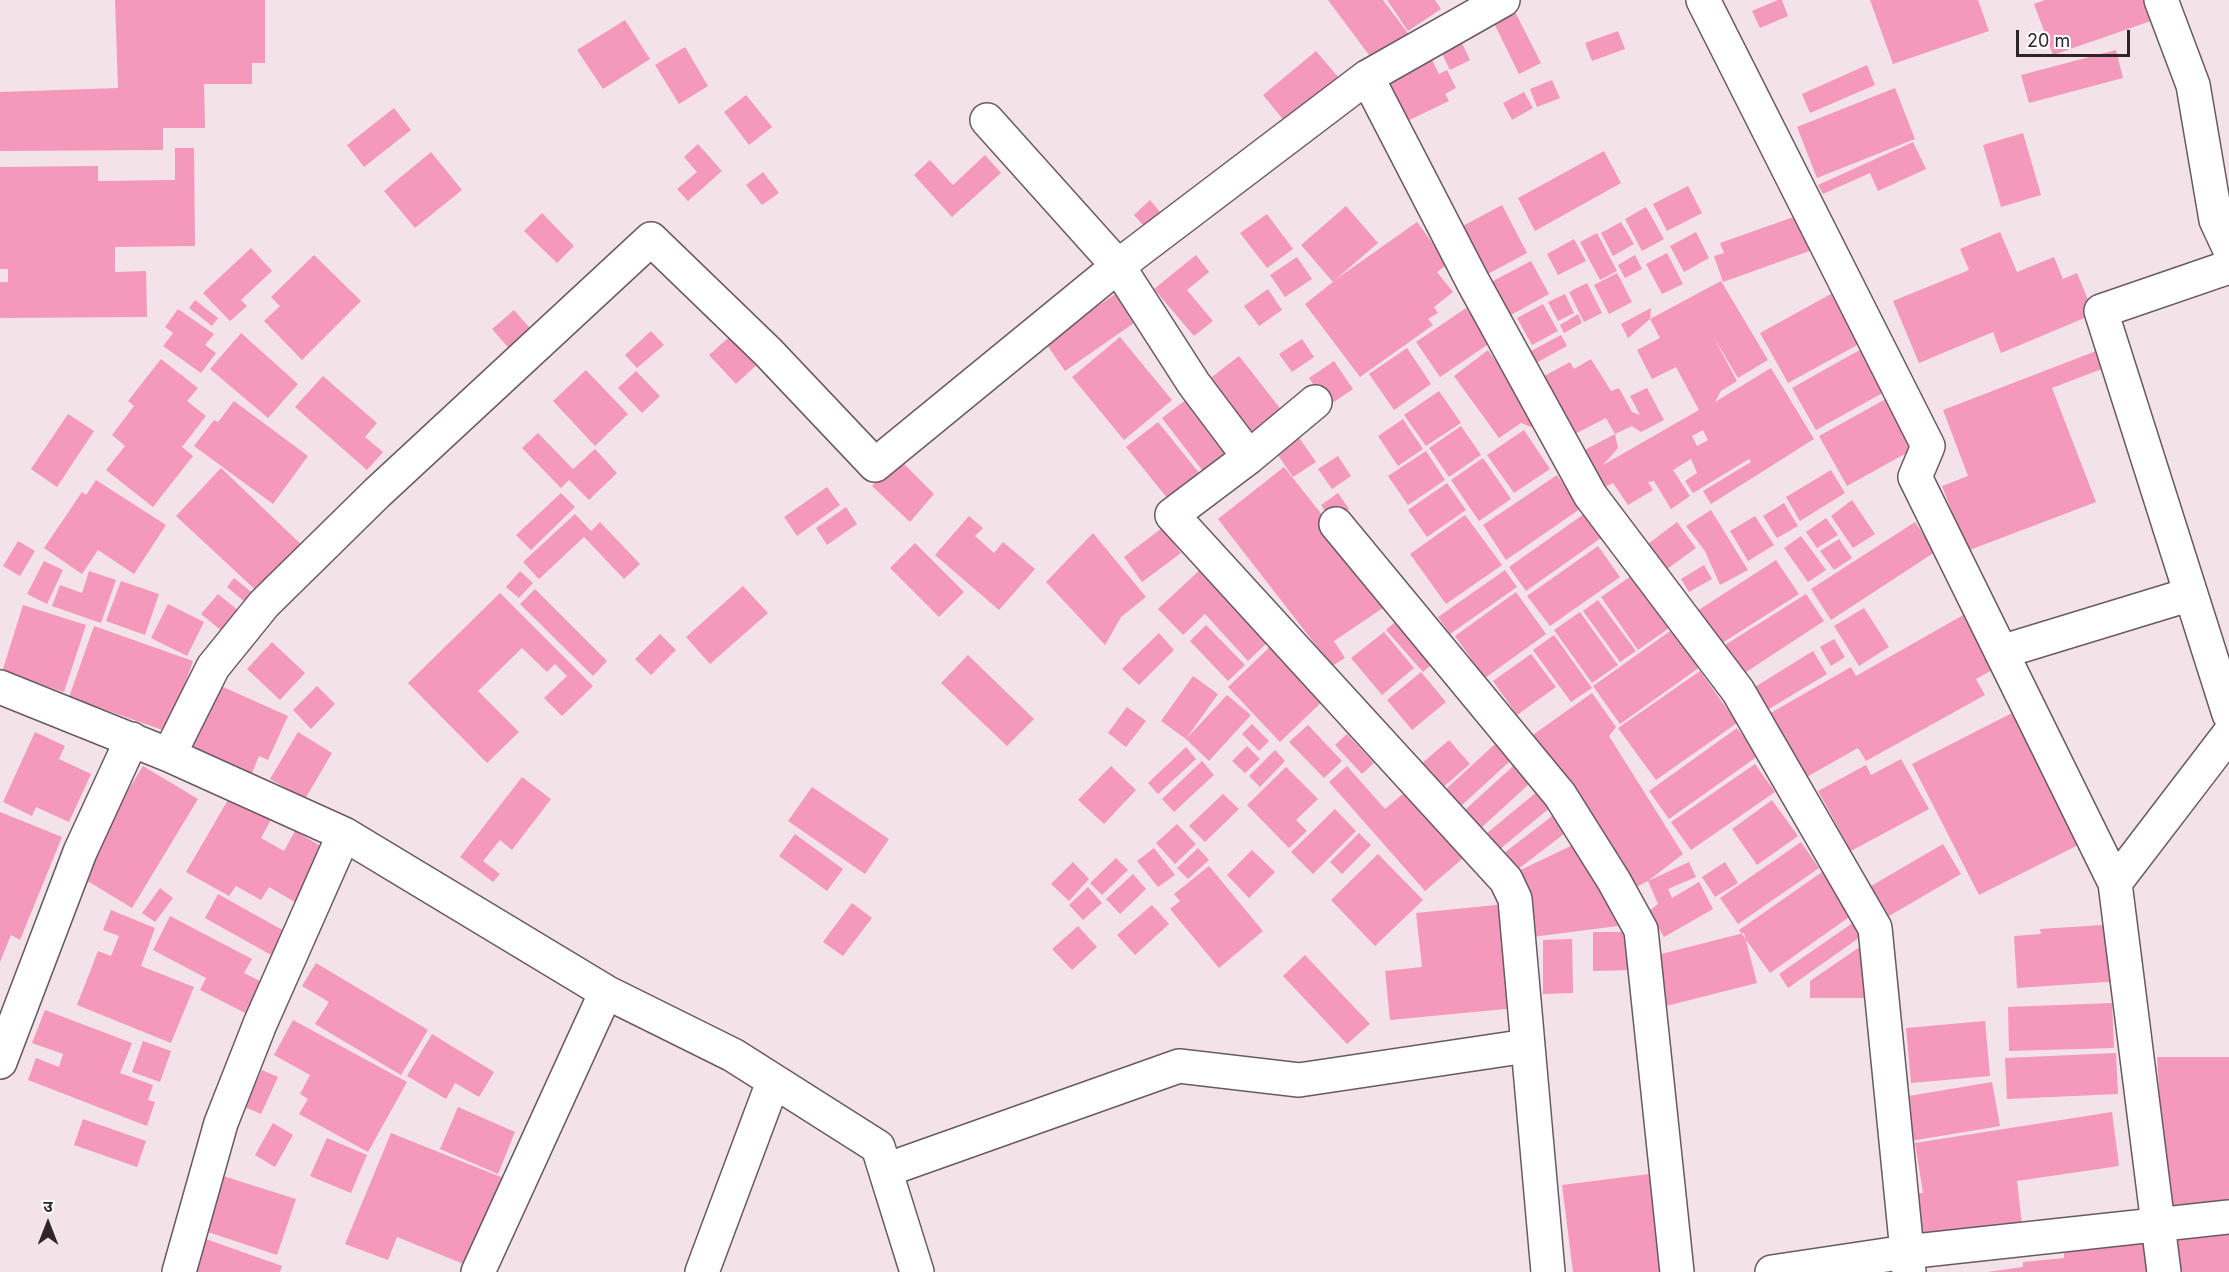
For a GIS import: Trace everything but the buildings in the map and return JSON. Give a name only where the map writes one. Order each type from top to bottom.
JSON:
[{"type":"street","points":[[169,755],[213,668],[264,604],[377,493],[651,239],[768,352],[875,465],[1118,266],[1367,77],[1503,0]]},
{"type":"street","points":[[1703,0],[1928,446],[1915,477],[2115,883],[2164,1272]]},
{"type":"street","points":[[2162,0],[2193,85],[2216,220],[2229,248]]},
{"type":"street","points":[[1367,77],[1473,282],[1590,495],[1738,691],[1875,928],[1907,1262]]},
{"type":"street","points":[[987,120],[1118,266],[1194,384],[1249,457]]},
{"type":"street","points":[[2229,267],[2101,311],[2229,714]]},
{"type":"street","points":[[1315,402],[1249,457],[1172,515],[1506,880],[1515,899],[1548,1272]]},
{"type":"street","points":[[1336,524],[1560,795],[1614,880],[1641,930],[1677,1272]]},
{"type":"street","points":[[2001,652],[2191,594]]},
{"type":"street","points":[[0,687],[132,739],[344,834],[606,992],[733,1055],[878,1147],[917,1272]]},
{"type":"street","points":[[2115,883],[2229,735]]},
{"type":"street","points":[[0,1062],[81,852],[132,739]]},
{"type":"street","points":[[179,1272],[221,1123],[260,1024],[344,834]]},
{"type":"street","points":[[478,1272],[606,992]]},
{"type":"street","points":[[885,1170],[1179,1066],[1299,1080],[1527,1046]]},
{"type":"street","points":[[702,1272],[773,1082]]},
{"type":"street","points":[[1772,1272],[1907,1262],[2159,1223],[2229,1217]]}]
